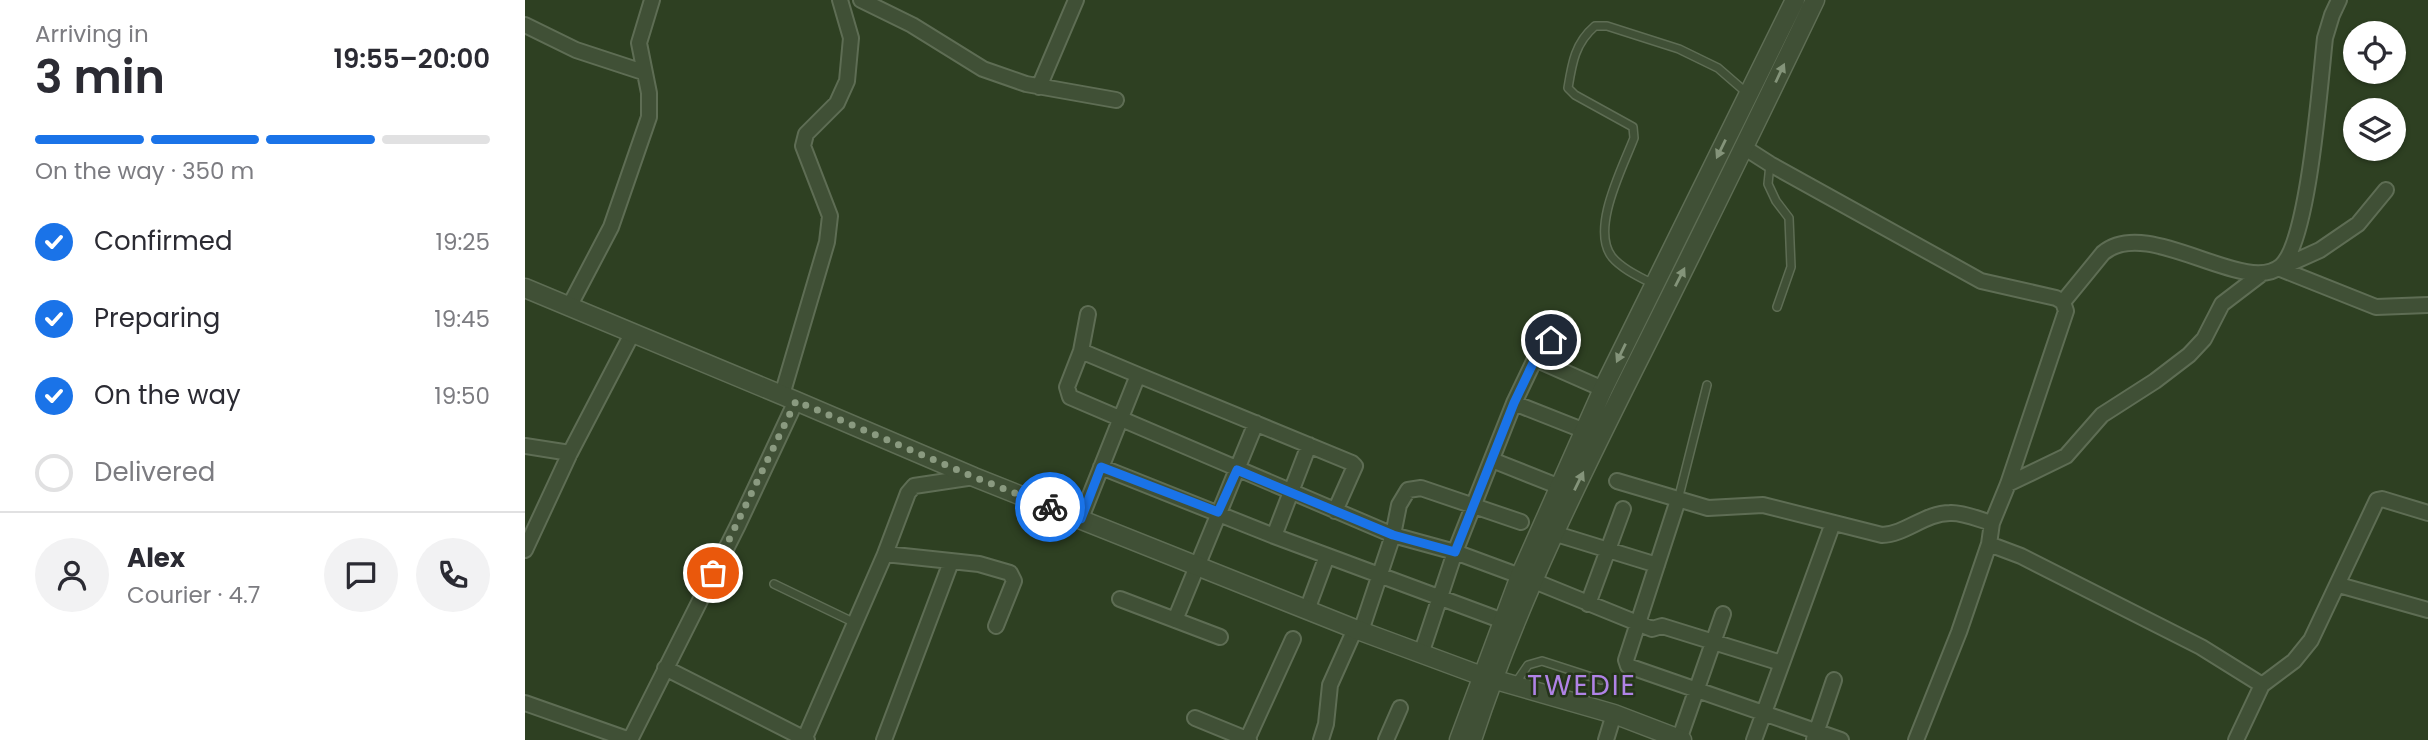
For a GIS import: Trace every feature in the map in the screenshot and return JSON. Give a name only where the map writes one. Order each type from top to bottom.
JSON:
[{"type":"street","points":[[569,307],[611,227],[649,117],[649,93],[639,43],[652,0]]},
{"type":"street","points":[[525,703],[630,740],[738,525],[789,398],[827,242],[830,216],[803,146],[806,134],[813,124],[837,103],[847,81],[851,38],[841,0]]},
{"type":"street","points":[[861,0],[912,25],[983,69],[1039,87],[1115,100]]},
{"type":"street","points":[[1039,87],[1076,0]]},
{"type":"street","points":[[1488,677],[1560,487],[1603,389],[1795,0]]},
{"type":"street","points":[[1471,739],[1503,621],[1553,533],[1745,148],[1815,0]]},
{"type":"street","points":[[2279,268],[2288,258],[2303,213],[2325,38],[2339,0]]},
{"type":"street","points":[[525,25],[576,50],[643,72]]},
{"type":"street","points":[[1745,148],[1981,281],[2056,298],[2063,302],[2066,311],[1993,523],[1989,544],[1959,632],[1916,740]]},
{"type":"street","points":[[2008,484],[2066,456],[2102,415],[2155,381],[2189,355],[2204,339],[2222,304],[2260,275],[2320,250],[2358,224],[2385,190]]},
{"type":"street","points":[[2063,302],[2103,253],[2110,247],[2121,245],[2147,244],[2260,275]]},
{"type":"street","points":[[2279,268],[2328,290],[2377,307],[2428,305]]},
{"type":"street","points":[[525,288],[974,477],[1358,630],[1488,677],[1614,714],[1680,740],[1723,614]]},
{"type":"street","points":[[1088,314],[1081,351],[1067,387],[1070,397],[1393,535],[1455,552],[1527,578],[1652,629],[1662,626],[1781,663]]},
{"type":"street","points":[[1421,654],[1455,552],[1514,403],[1535,359],[1565,323]]},
{"type":"street","points":[[525,550],[632,334]]},
{"type":"street","points":[[1081,351],[1352,463],[1355,466],[1335,511]]},
{"type":"street","points":[[1535,359],[1603,389]]},
{"type":"street","points":[[1081,519],[1138,374]]},
{"type":"street","points":[[1514,403],[1585,431]]},
{"type":"street","points":[[1175,620],[1256,423]]},
{"type":"street","points":[[1274,536],[1308,445]]},
{"type":"street","points":[[525,446],[571,453]]},
{"type":"street","points":[[1492,460],[1560,487]]},
{"type":"street","points":[[1101,467],[1274,536],[1503,621]]},
{"type":"street","points":[[665,668],[806,740],[908,493],[914,486],[974,477]]},
{"type":"street","points":[[1617,481],[1678,500],[1719,508],[1763,505],[1882,535],[1893,534],[1927,518],[1950,513],[1993,523]]},
{"type":"street","points":[[1321,740],[1326,724],[1330,685],[1358,630],[1393,535],[1399,505],[1408,490],[1421,488],[1521,522]]},
{"type":"street","points":[[2236,740],[2262,685],[2294,661],[2311,640],[2377,500],[2382,499],[2428,513]]},
{"type":"street","points":[[1678,500],[1626,660],[1628,666],[1765,712],[1815,736],[1841,740]]},
{"type":"street","points":[[1588,604],[1623,509]]},
{"type":"street","points":[[1754,740],[1833,523]]},
{"type":"street","points":[[1553,533],[1657,565]]},
{"type":"street","points":[[1989,544],[2021,556],[2201,647],[2262,685]]},
{"type":"street","points":[[885,554],[979,564],[1010,573],[1014,581],[996,626]]},
{"type":"street","points":[[1307,610],[1327,556]]},
{"type":"street","points":[[884,740],[951,562]]},
{"type":"street","points":[[2339,585],[2428,610]]},
{"type":"street","points":[[1120,599],[1220,638]]},
{"type":"street","points":[[1195,718],[1248,740],[1293,639]]},
{"type":"street","points":[[1815,736],[1834,680]]},
{"type":"street","points":[[1386,740],[1400,708]]},
{"type":"street","points":[[1606,740],[1614,714]]},
{"type":"lane","points":[[1654,285],[1612,258],[1605,244],[1608,204],[1634,138],[1633,127],[1575,95],[1568,88],[1572,57],[1584,35],[1595,26],[1607,26],[1688,53],[1718,68],[1748,94]]},
{"type":"lane","points":[[1770,164],[1768,184],[1776,201],[1789,218],[1791,267],[1777,307]]},
{"type":"lane","points":[[1678,500],[1707,385]]},
{"type":"lane","points":[[774,584],[855,623]]},
{"type":"lane","points":[[1515,685],[1528,665],[1542,661],[1601,680]]},
{"type":"way so far","points":[[713,573],[796,401],[1050,507]]},
{"type":"district","name":"TWEDIE","points":[[1582,685]]},
{"type":"route","points":[[1050,507],[1081,519],[1101,467],[1218,512],[1237,470],[1393,535],[1455,552],[1514,403],[1535,359],[1551,340]]}]
